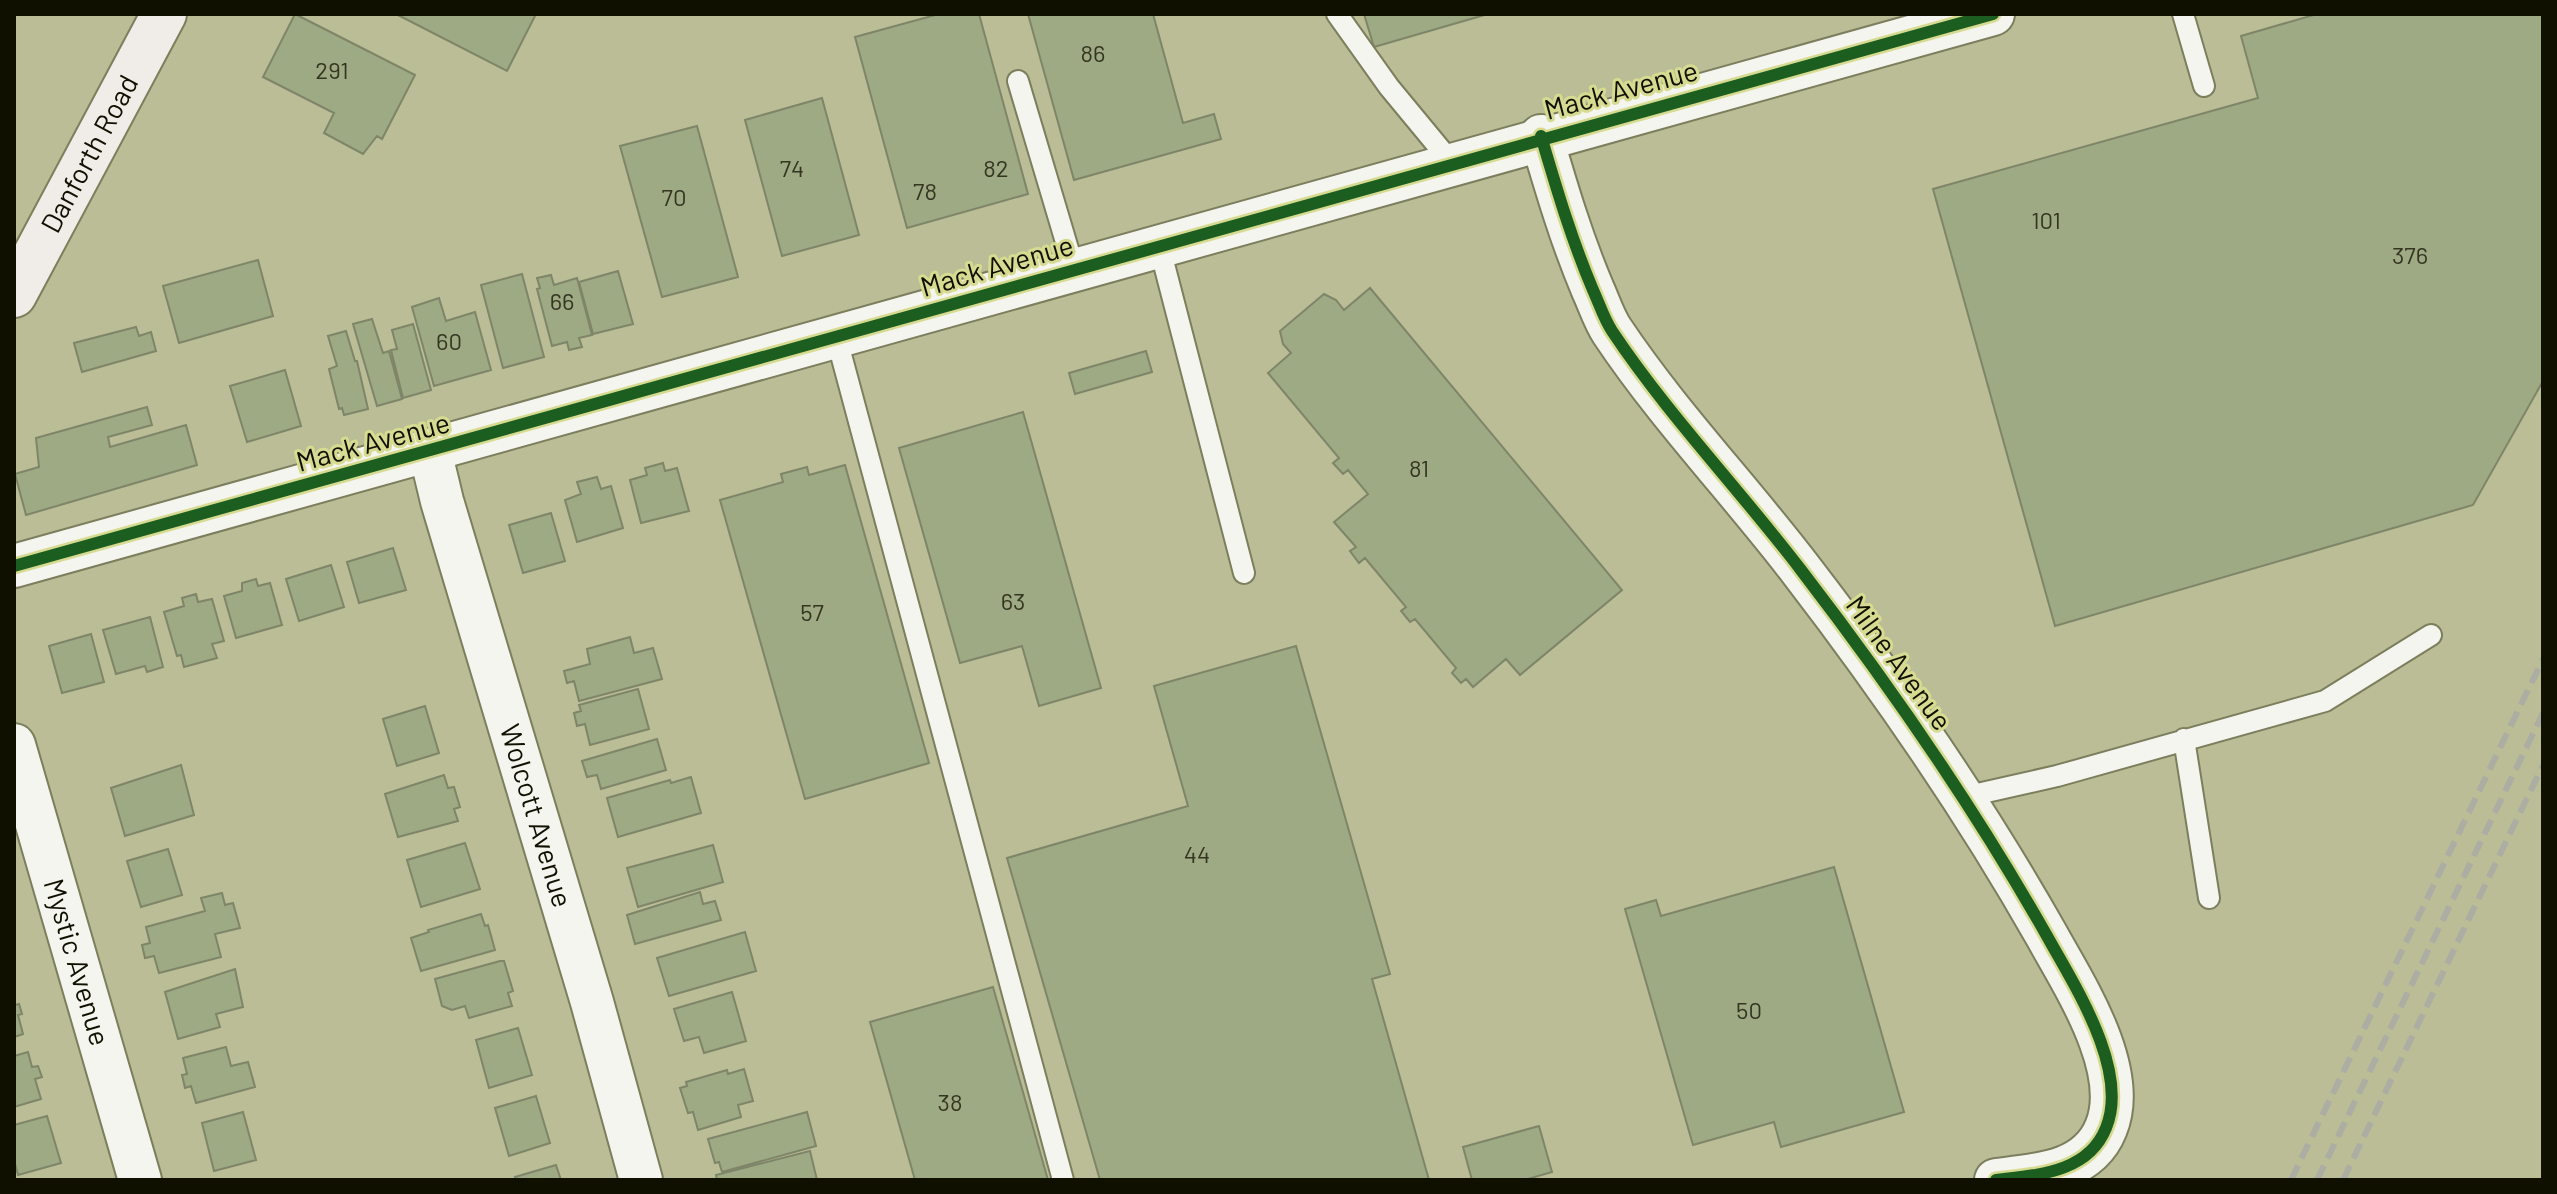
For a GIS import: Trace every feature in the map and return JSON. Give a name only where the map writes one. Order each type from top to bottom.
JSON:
[{"type":"main road","name":"Danforth Road","points":[[14,295],[164,14]]},
{"type":"street","name":"Mack Avenue","points":[[14,566],[1541,136],[1993,14]]},
{"type":"street","name":"Milne Avenue","points":[[1541,136],[1571,237],[1610,328],[1678,418],[1801,569],[1925,737],[2005,861],[2091,1016],[2105,1054],[2111,1086],[2108,1125],[2098,1145],[2080,1161],[2041,1175],[1996,1180]]},
{"type":"street","name":"Wolcott Avenue","points":[[430,451],[592,1002],[641,1180]]},
{"type":"street","name":"Mystic Avenue","points":[[14,745],[140,1180]]},
{"type":"lane","points":[[1337,14],[1389,87],[1451,162]]},
{"type":"lane","points":[[2183,14],[2204,86]]},
{"type":"lane","points":[[1018,81],[1074,269]]},
{"type":"lane","points":[[1159,245],[1244,573]]},
{"type":"lane","points":[[836,336],[1063,1180]]},
{"type":"lane","points":[[1964,797],[2057,776],[2325,701],[2431,635]]},
{"type":"lane","points":[[2184,739],[2209,898]]},
{"type":"building","points":[[295,14],[415,75],[382,139],[377,136],[363,154],[324,133],[334,113],[263,77]]},
{"type":"building","points":[[396,14],[536,14],[507,71]]},
{"type":"building","points":[[939,14],[979,14],[1028,194],[907,228],[855,37]]},
{"type":"building","points":[[1028,14],[1153,14],[1183,123],[1214,114],[1221,139],[1074,180]]},
{"type":"building","points":[[1364,14],[1488,14],[1374,47]]},
{"type":"building","points":[[2317,14],[2543,14],[2543,381],[2473,505],[2055,626],[1933,189],[2258,98],[2241,36]]},
{"type":"building","points":[[822,98],[859,235],[782,256],[745,120]]},
{"type":"building","points":[[697,126],[738,277],[662,297],[620,146]]},
{"type":"building","points":[[258,260],[273,316],[179,343],[163,286]]},
{"type":"building","points":[[618,271],[633,324],[593,334],[579,282]]},
{"type":"building","points":[[522,274],[544,357],[503,368],[481,285]]},
{"type":"building","points":[[551,275],[554,285],[577,278],[592,335],[579,338],[582,347],[569,350],[567,342],[552,346],[537,289],[540,288],[537,278]]},
{"type":"building","points":[[1370,288],[1622,590],[1520,675],[1506,659],[1473,687],[1466,679],[1461,683],[1452,673],[1456,668],[1415,619],[1410,622],[1401,611],[1406,607],[1365,558],[1359,563],[1350,551],[1356,547],[1334,522],[1368,494],[1348,470],[1343,474],[1333,463],[1339,458],[1268,373],[1291,353],[1283,344],[1280,331],[1324,294],[1336,300],[1344,310]]},
{"type":"building","points":[[439,298],[446,321],[475,312],[491,370],[434,386],[412,307]]},
{"type":"building","points":[[372,319],[383,353],[389,351],[402,399],[377,406],[353,324]]},
{"type":"building","points":[[413,324],[431,390],[403,398],[391,350],[397,349],[392,330]]},
{"type":"building","points":[[136,327],[139,336],[151,332],[156,351],[82,372],[74,343]]},
{"type":"building","points":[[346,331],[357,361],[368,409],[344,415],[342,408],[339,409],[329,369],[337,366],[328,336]]},
{"type":"building","points":[[1146,351],[1152,372],[1075,394],[1069,373]]},
{"type":"building","points":[[285,370],[301,426],[247,442],[230,386]]},
{"type":"building","points":[[147,407],[152,425],[108,437],[110,447],[186,425],[197,465],[26,515],[15,474],[39,467],[36,438]]},
{"type":"building","points":[[1023,412],[1101,688],[1039,706],[1022,646],[960,663],[899,448]]},
{"type":"building","points":[[663,463],[665,471],[677,468],[689,511],[641,523],[630,480],[647,475],[645,468]]},
{"type":"building","points":[[845,465],[929,763],[805,799],[720,500],[783,482],[781,474],[807,467],[809,475]]},
{"type":"building","points":[[597,477],[601,489],[611,486],[623,528],[577,542],[565,500],[581,494],[577,482]]},
{"type":"building","points":[[551,513],[565,561],[523,573],[509,525]]},
{"type":"building","points":[[393,548],[406,590],[359,603],[347,562]]},
{"type":"building","points":[[331,565],[344,607],[299,621],[286,579]]},
{"type":"building","points":[[256,579],[258,586],[270,583],[282,625],[236,638],[224,596],[242,591],[242,583]]},
{"type":"building","points":[[196,594],[198,602],[212,599],[224,641],[212,644],[217,658],[184,667],[181,655],[177,656],[164,612],[184,606],[182,598]]},
{"type":"building","points":[[150,617],[163,667],[147,672],[145,666],[116,674],[103,630]]},
{"type":"building","points":[[91,634],[104,682],[62,693],[49,646]]},
{"type":"building","points":[[630,637],[634,653],[653,648],[662,679],[579,701],[574,681],[567,683],[564,671],[590,664],[587,649]]},
{"type":"building","points":[[1296,646],[1390,974],[1372,979],[1429,1180],[1100,1180],[1007,858],[1188,806],[1154,686]]},
{"type":"building","points":[[638,689],[649,729],[590,745],[585,724],[577,726],[574,713],[581,711],[579,705]]},
{"type":"building","points":[[425,706],[439,753],[397,766],[383,719]]},
{"type":"building","points":[[657,739],[666,770],[601,789],[597,775],[587,777],[582,761]]},
{"type":"building","points":[[181,765],[194,815],[125,836],[111,788]]},
{"type":"building","points":[[444,775],[448,788],[454,787],[460,807],[454,809],[458,821],[398,837],[385,794]]},
{"type":"building","points":[[691,777],[701,813],[618,837],[607,798]]},
{"type":"building","points":[[465,843],[480,889],[421,907],[407,860]]},
{"type":"building","points":[[713,845],[723,882],[638,907],[627,868]]},
{"type":"building","points":[[168,849],[182,895],[141,907],[127,861]]},
{"type":"building","points":[[1834,867],[1904,1112],[1781,1147],[1774,1122],[1693,1145],[1625,909],[1656,900],[1661,916]]},
{"type":"building","points":[[700,892],[703,904],[715,901],[721,920],[635,944],[627,915]]},
{"type":"building","points":[[222,893],[225,905],[233,903],[240,928],[215,934],[221,957],[159,973],[154,956],[145,958],[142,945],[150,943],[146,927],[205,911],[201,898]]},
{"type":"building","points":[[481,914],[485,926],[488,925],[495,950],[421,971],[411,938]]},
{"type":"building","points":[[745,932],[756,971],[669,996],[657,958]]},
{"type":"building","points":[[504,961],[513,991],[508,993],[512,1006],[469,1018],[465,1006],[452,1010],[442,1006],[435,979]]},
{"type":"building","points":[[235,969],[243,1007],[216,1014],[220,1027],[178,1039],[165,992]]},
{"type":"building","points":[[993,987],[1048,1180],[915,1180],[870,1022]]},
{"type":"building","points":[[732,992],[746,1041],[704,1053],[699,1037],[684,1041],[674,1009]]},
{"type":"building","points":[[14,1002],[15,1005],[19,1004],[22,1014],[18,1015],[23,1034],[14,1037]]},
{"type":"building","points":[[518,1028],[532,1075],[489,1088],[476,1040]]},
{"type":"building","points":[[226,1047],[231,1066],[248,1062],[255,1087],[196,1103],[191,1086],[185,1088],[182,1075],[187,1074],[183,1058]]},
{"type":"building","points":[[28,1052],[32,1067],[38,1066],[42,1077],[35,1079],[41,1099],[14,1107],[14,1056]]},
{"type":"building","points":[[744,1069],[753,1101],[738,1105],[741,1117],[698,1130],[693,1112],[688,1113],[680,1088],[687,1086],[686,1082],[727,1070],[728,1074]]},
{"type":"building","points":[[536,1096],[550,1143],[509,1156],[495,1108]]},
{"type":"building","points":[[243,1112],[256,1160],[214,1171],[202,1123]]},
{"type":"building","points":[[807,1112],[816,1146],[722,1172],[719,1162],[715,1163],[708,1139]]},
{"type":"building","points":[[47,1116],[61,1163],[18,1175],[14,1160],[14,1125]]},
{"type":"building","points":[[1539,1126],[1552,1172],[1524,1180],[1472,1180],[1463,1147]]},
{"type":"building","points":[[810,1151],[817,1180],[717,1180],[716,1175]]},
{"type":"building","points":[[556,1165],[561,1180],[516,1180],[515,1177]]},
{"type":"railway","points":[[2291,1180],[2543,659]]},
{"type":"railway","points":[[2317,1180],[2543,713]]},
{"type":"railway","points":[[2343,1180],[2543,765]]},
{"type":"cycle path","points":[[14,566],[1993,14]]},
{"type":"cycle path","points":[[1541,136],[1578,252],[1612,331],[1680,422],[1778,540],[1899,703],[1961,794],[2019,888],[2096,1029],[2111,1080],[2111,1105],[2106,1128],[2098,1143],[2074,1163],[2060,1169],[1996,1180]]}]
